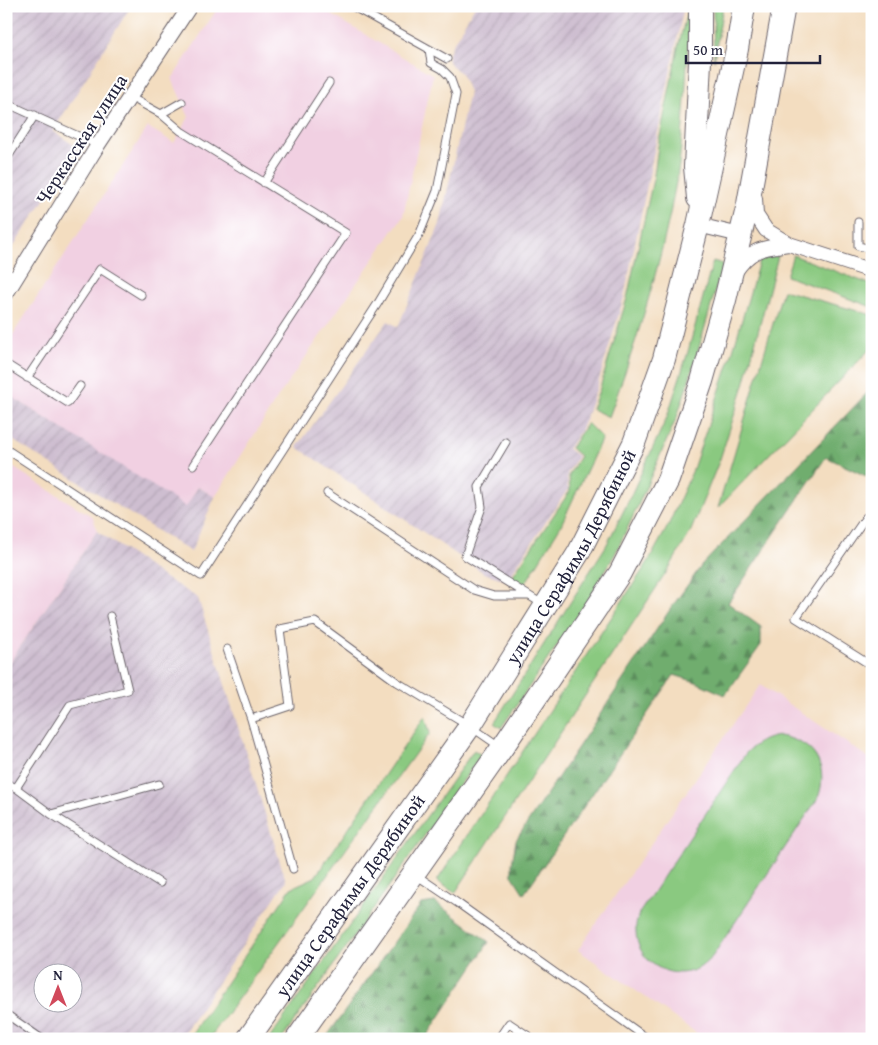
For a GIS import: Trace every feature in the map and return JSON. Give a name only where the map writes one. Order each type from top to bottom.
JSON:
[{"type":"main road","points":[[698,222],[695,167],[700,60],[700,6]]},
{"type":"main road","name":"улица Серафимы Дерябиной","points":[[248,1039],[470,726],[536,601],[579,552],[634,443],[664,359],[698,222],[737,49],[744,6]]},
{"type":"main road","name":"улица Серафимы Дерябиной","points":[[297,1039],[502,748],[620,572],[668,480],[702,381],[731,277],[748,204],[784,6]]},
{"type":"street","name":"Черкасская улица","points":[[6,294],[11,275],[190,6]]},
{"type":"street","points":[[754,173],[756,215],[766,230],[789,244],[872,271]]},
{"type":"street","points":[[698,222],[740,235]]},
{"type":"street","points":[[731,277],[742,261],[751,253],[763,248],[789,244]]},
{"type":"lane","points":[[352,6],[447,59]]},
{"type":"lane","points":[[6,449],[201,576],[378,303],[420,233],[437,191],[456,94],[450,78],[442,69],[431,64],[429,50]]},
{"type":"lane","points":[[264,183],[329,83]]},
{"type":"lane","points":[[130,97],[161,114],[181,131],[346,233],[193,465]]},
{"type":"lane","points":[[161,114],[182,102]]},
{"type":"lane","points":[[6,103],[98,145]]},
{"type":"lane","points":[[6,160],[35,115]]},
{"type":"lane","points":[[858,222],[858,246],[872,249]]},
{"type":"lane","points":[[27,378],[100,269],[141,295]]},
{"type":"lane","points":[[6,364],[68,404],[80,386]]},
{"type":"lane","points":[[506,442],[479,487],[482,507],[465,556],[536,601]]},
{"type":"lane","points":[[327,493],[474,590],[494,596],[536,601]]},
{"type":"lane","points":[[872,519],[866,517],[796,618],[872,666]]},
{"type":"lane","points":[[16,788],[70,705],[128,690],[110,616]]},
{"type":"lane","points":[[251,719],[290,706],[280,629],[314,622],[402,686],[470,726],[502,748]]},
{"type":"lane","points":[[227,649],[251,719],[293,869]]},
{"type":"lane","points":[[6,783],[160,883]]},
{"type":"lane","points":[[51,814],[159,784]]},
{"type":"lane","points":[[414,874],[648,1039]]},
{"type":"lane","points":[[6,1014],[42,1039]]},
{"type":"lane","points":[[498,1039],[509,1023],[532,1039]]},
{"type":"shaded area","points":[[6,6],[131,6],[53,131],[78,148],[6,258]]},
{"type":"shaded area","points":[[219,6],[317,6],[433,75],[403,216],[278,397],[215,497],[198,487],[186,508],[6,393],[6,345],[148,127],[174,143],[189,117],[172,79]]},
{"type":"shaded area","points":[[475,6],[684,6],[624,297],[587,415],[580,431],[568,449],[578,456],[567,474],[568,489],[511,574],[503,579],[484,573],[297,447],[388,321],[398,327],[440,224],[469,92],[461,73],[447,59],[451,47]]},
{"type":"shaded area","points":[[6,393],[186,507],[198,487],[215,497],[191,552],[6,436]]},
{"type":"shaded area","points":[[6,463],[93,517],[97,531],[6,668]]},
{"type":"shaded area","points":[[97,531],[162,576],[198,598],[286,881],[180,1039],[6,1039],[6,686],[11,680],[6,677],[6,668]]},
{"type":"shaded area","points":[[760,685],[872,760],[872,1039],[705,1039],[578,950]]},
{"type":"green space","points":[[713,6],[723,6],[714,61]]},
{"type":"green space","points":[[688,8],[683,128],[671,209],[644,314],[609,417],[592,409],[627,298],[654,175],[678,47]]},
{"type":"green space","points":[[793,255],[872,285],[872,307],[786,276]]},
{"type":"green space","points":[[778,256],[744,385],[720,459],[690,533],[668,570],[455,893],[437,881],[648,562],[668,526],[692,472],[732,354],[760,258]]},
{"type":"green space","points":[[713,261],[723,264],[696,358],[677,417],[636,510],[615,554],[590,597],[501,728],[494,723],[606,546],[667,417],[687,355]]},
{"type":"green space","points":[[783,290],[872,315],[872,347],[718,508]]},
{"type":"green space","points":[[872,388],[872,471],[868,477],[826,457],[728,603],[761,627],[761,645],[725,695],[696,682],[674,675],[524,894],[512,875],[516,840],[671,608],[702,565]]},
{"type":"green space","points":[[587,423],[602,438],[560,527],[525,584],[511,578],[570,491],[569,475],[580,456],[571,448]]},
{"type":"green space","points":[[425,716],[430,733],[209,1039],[188,1039],[291,888],[315,877]]},
{"type":"green space","points":[[779,736],[801,743],[816,756],[822,775],[818,798],[712,957],[697,969],[676,973],[665,971],[648,960],[637,942],[636,926],[640,912],[746,753],[761,741]]},
{"type":"green space","points":[[474,750],[481,755],[282,1039],[269,1039]]},
{"type":"green space","points":[[435,902],[489,942],[425,1039],[325,1039],[421,904]]}]
